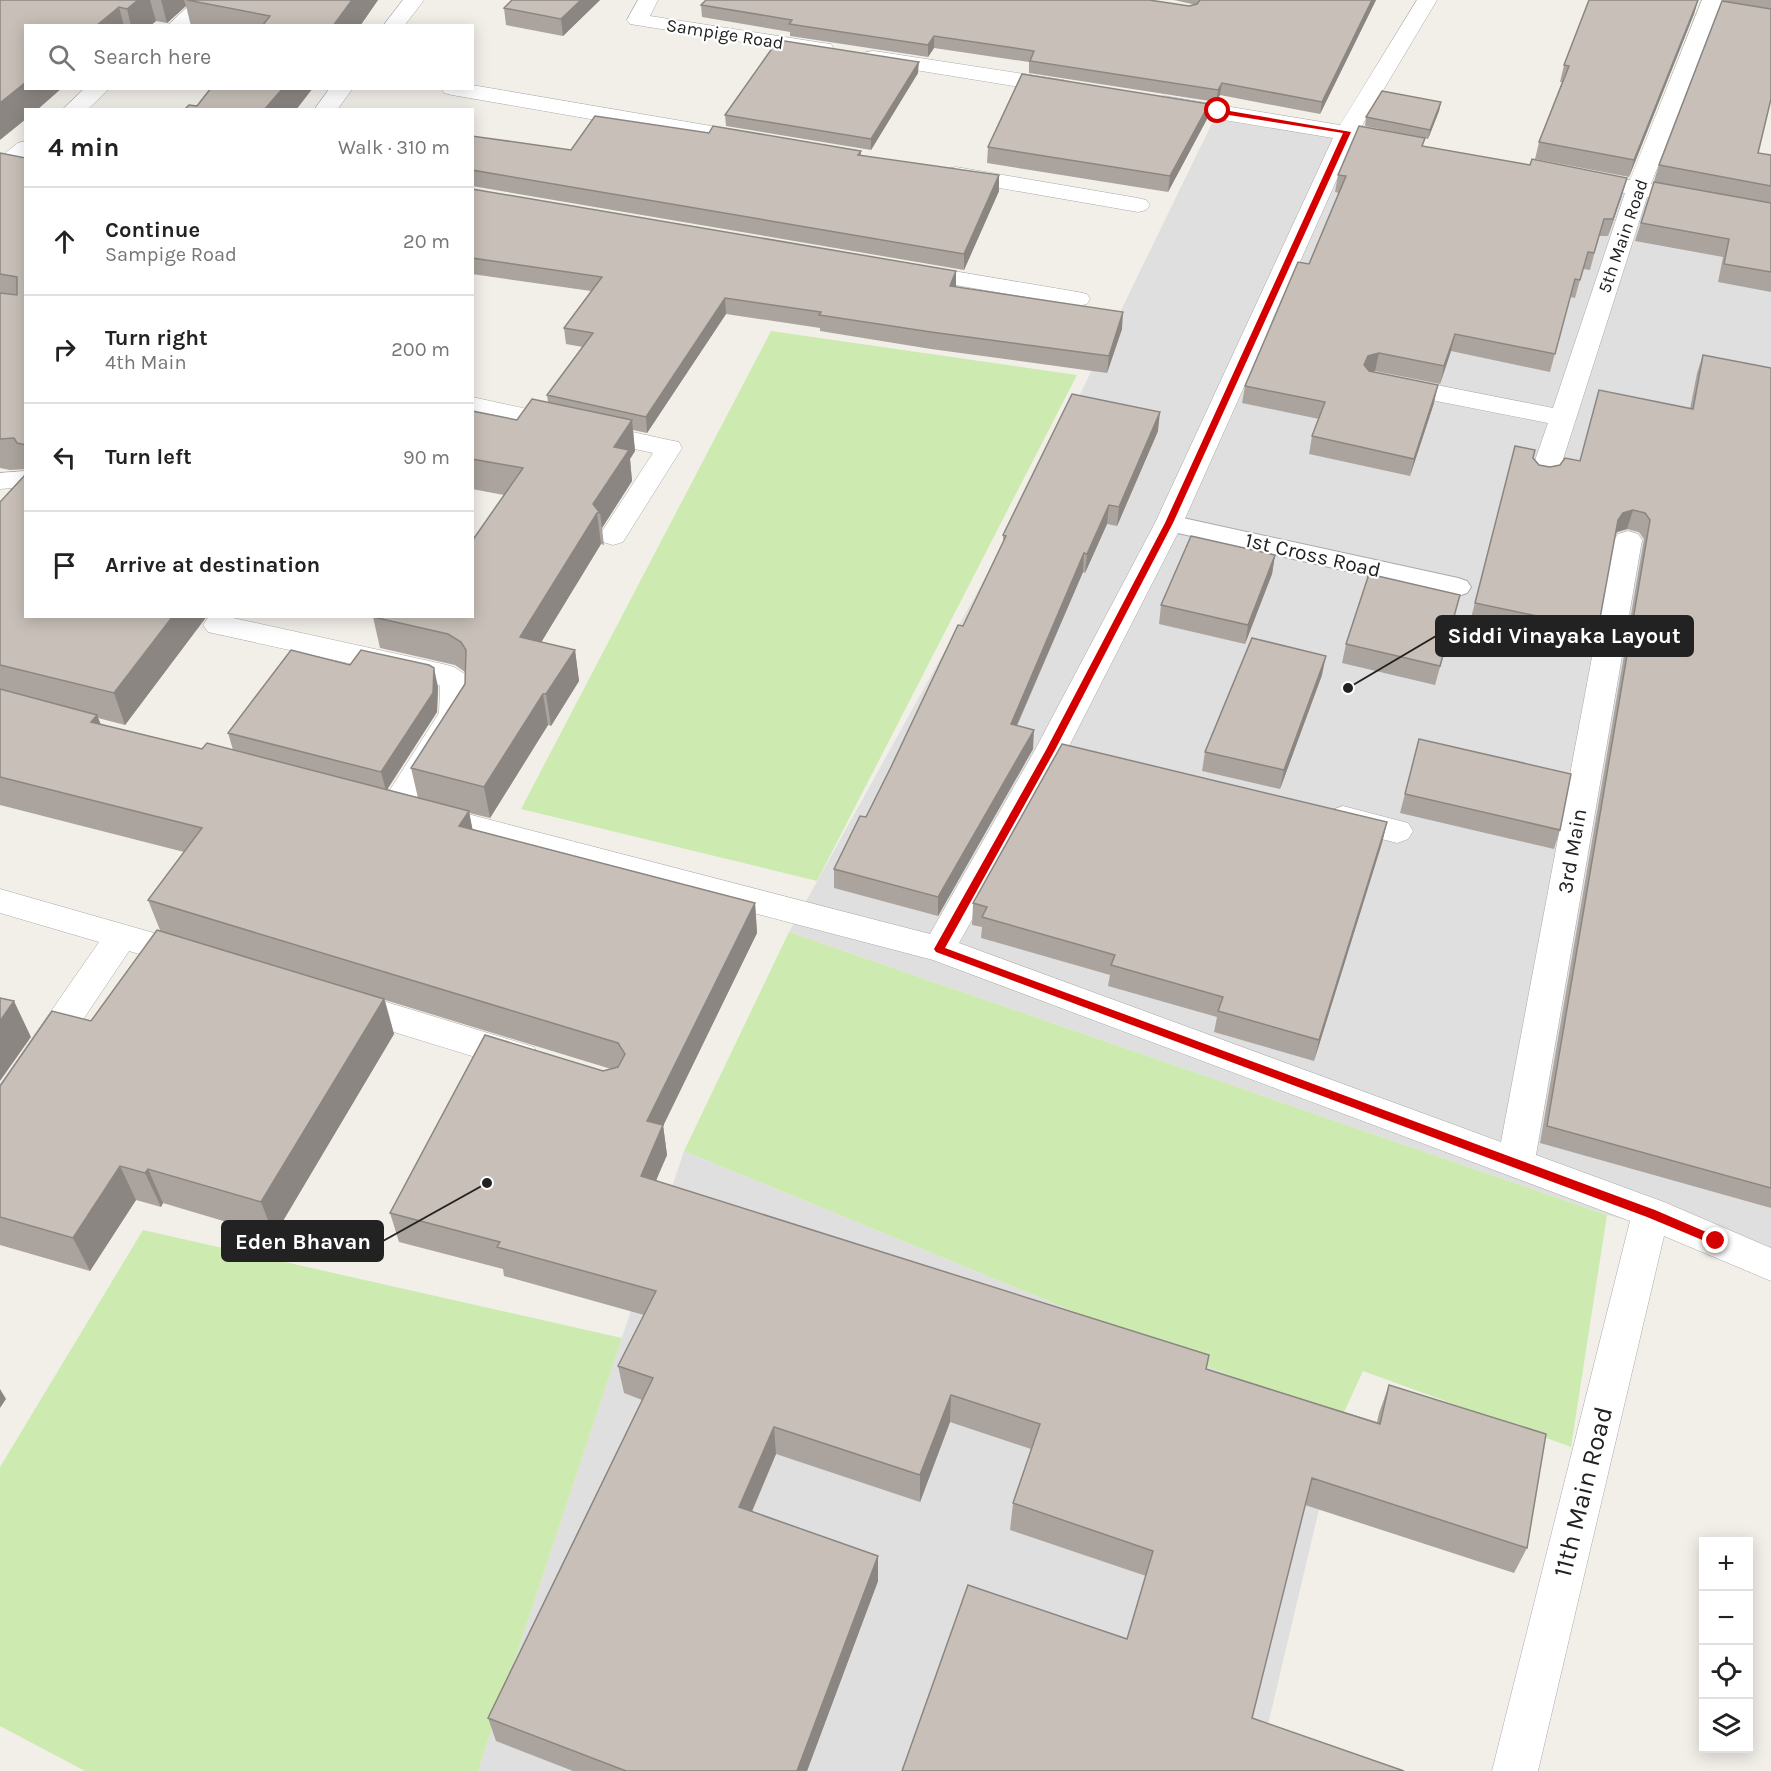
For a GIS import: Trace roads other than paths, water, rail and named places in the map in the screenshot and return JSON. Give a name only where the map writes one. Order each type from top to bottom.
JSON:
[{"type":"street","points":[[179,24],[208,0]]},
{"type":"street","points":[[395,24],[414,0]]},
{"type":"street","name":"Sampige Road","points":[[648,0],[637,20],[1078,89]]},
{"type":"street","points":[[939,949],[1051,750],[1169,523],[1347,132],[1427,0]]},
{"type":"street","name":"5th Main Road","points":[[1544,475],[1638,188],[1710,6]]},
{"type":"street","points":[[75,108],[97,90]]},
{"type":"street","points":[[327,108],[340,90]]},
{"type":"street","points":[[464,90],[771,143]]},
{"type":"street","points":[[1148,100],[1417,145]]},
{"type":"street","points":[[0,169],[24,150]]},
{"type":"street","points":[[0,169],[24,175]]},
{"type":"street","points":[[937,171],[1138,205]]},
{"type":"street","points":[[1556,172],[1771,214]]},
{"type":"street","points":[[892,267],[1078,299]]},
{"type":"street","points":[[1375,381],[1563,418]]},
{"type":"street","points":[[474,405],[669,448],[613,536]]},
{"type":"street","points":[[0,481],[24,479]]},
{"type":"street","name":"3rd Main","points":[[1516,1163],[1628,540]]},
{"type":"street","points":[[218,625],[443,674],[455,682],[454,714],[394,807]]},
{"type":"street","points":[[1051,750],[1085,758]]},
{"type":"street","points":[[360,798],[939,949],[1651,1214],[1771,1265]]},
{"type":"street","points":[[1316,812],[1397,831]]},
{"type":"street","points":[[0,901],[224,966]]},
{"type":"street","points":[[0,1114],[122,935]]},
{"type":"street","points":[[315,994],[553,1067]]},
{"type":"street","name":"11th Main Road","points":[[1515,1771],[1651,1214]]},
{"type":"lane","name":"1st Cross Road","points":[[1169,523],[1458,587]]},
{"type":"place","name":"Siddi Vinayaka Layout","points":[[1348,688]]},
{"type":"place","name":"Eden Bhavan","points":[[487,1183]]}]
